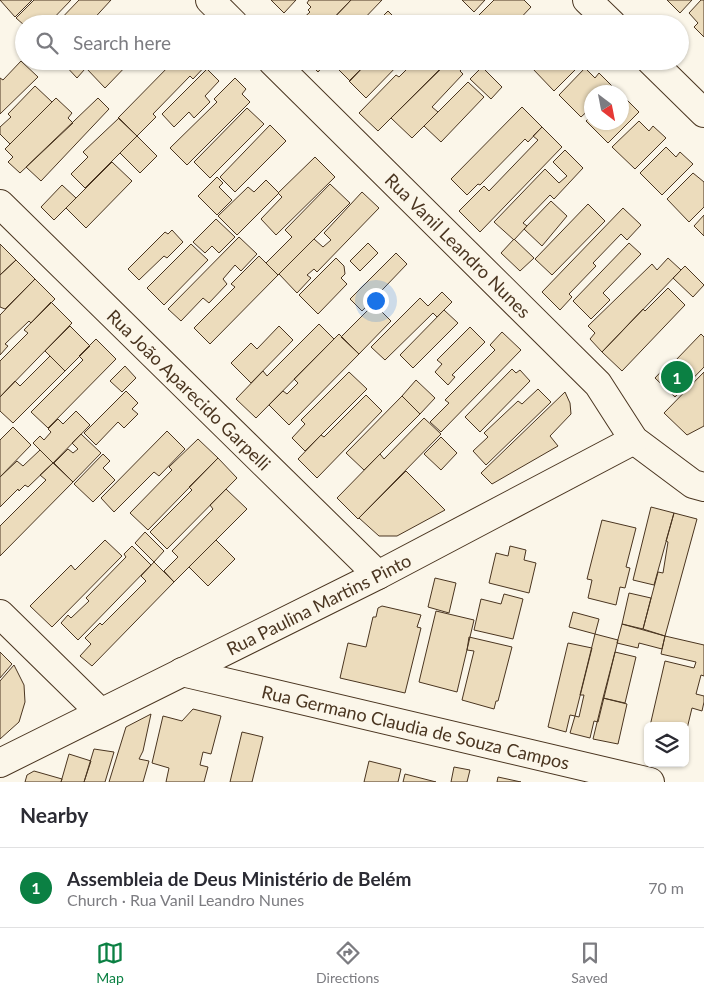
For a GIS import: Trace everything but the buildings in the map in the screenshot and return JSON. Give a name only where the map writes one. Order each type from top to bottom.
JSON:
[{"type":"street","points":[[210,0],[225,15]]},
{"type":"street","points":[[588,0],[603,15]]},
{"type":"street","name":"Rua Vanil Leandro Nunes","points":[[281,70],[598,384],[634,440]]},
{"type":"street","points":[[660,70],[704,113]]},
{"type":"street","name":"Rua João Aparecido Garpelli","points":[[0,204],[378,575]]},
{"type":"street","points":[[634,440],[693,484],[704,487]]},
{"type":"street","name":"Rua Paulina Martins Pinto","points":[[0,763],[378,575],[634,440]]},
{"type":"street","points":[[0,614],[100,712]]},
{"type":"street","name":"Rua Germano Claudia de Souza Campos","points":[[182,672],[650,782]]},
{"type":"place","name":"Assembleia de Deus Ministério de Belém","points":[[677,377]]}]
